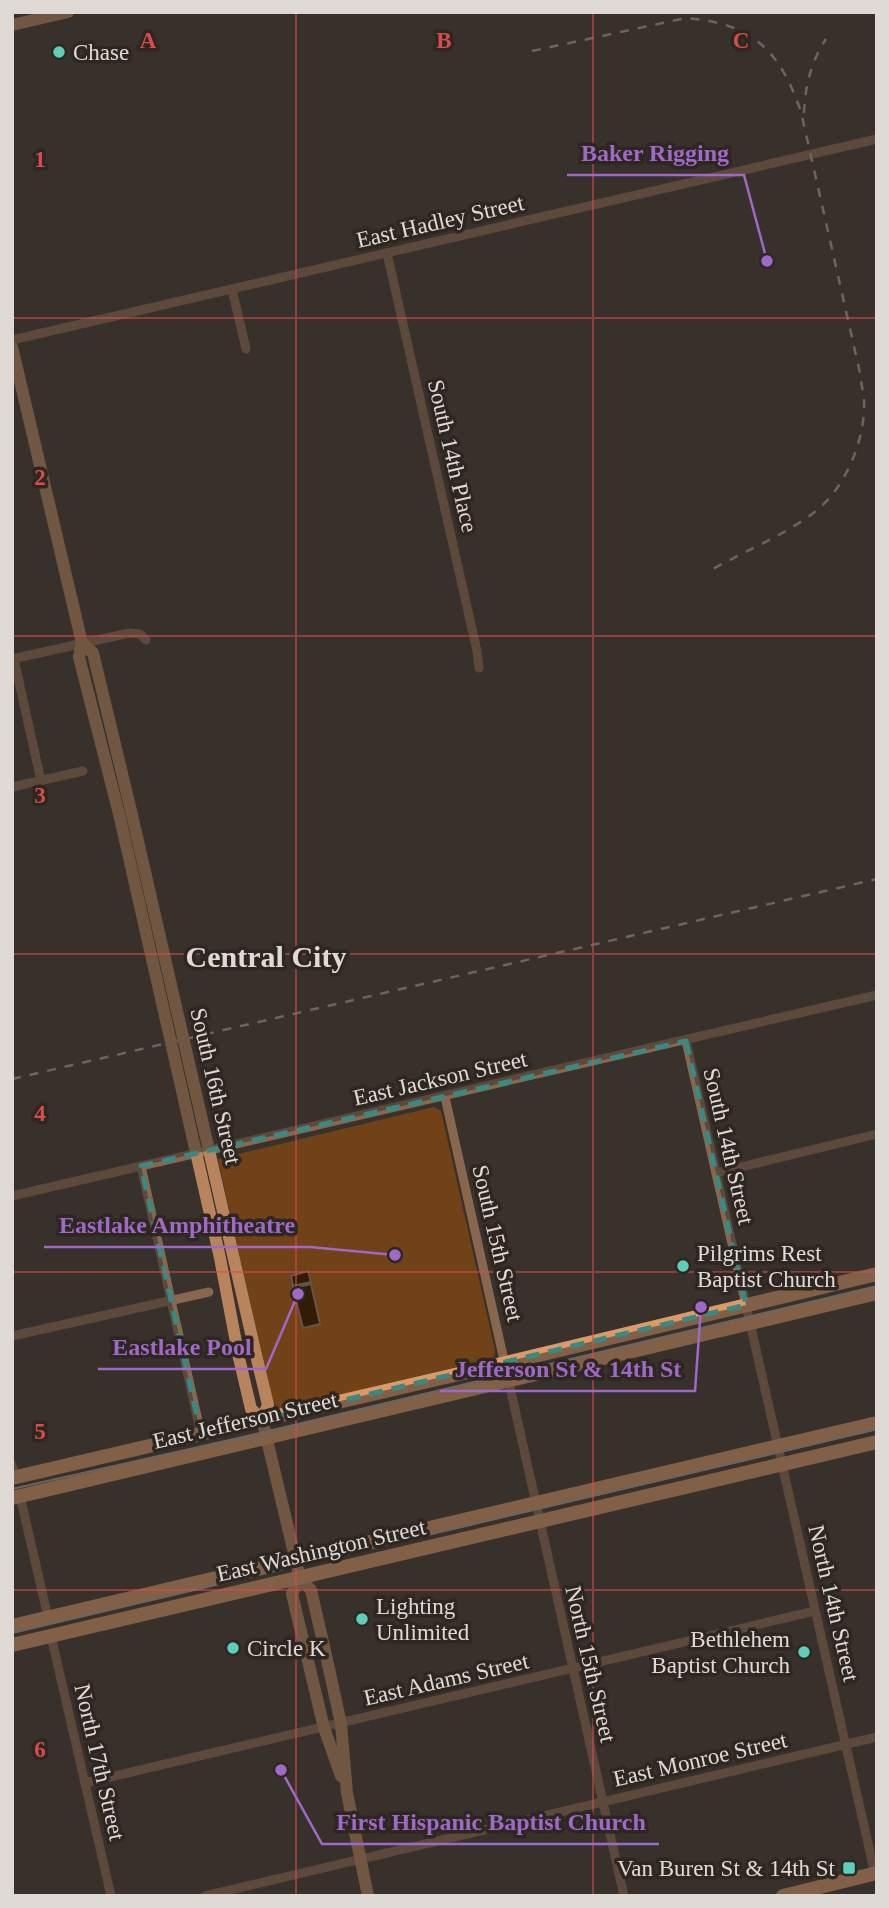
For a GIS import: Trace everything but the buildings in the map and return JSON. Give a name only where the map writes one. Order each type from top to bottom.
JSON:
[{"type":"main road","points":[[12,25],[68,12]]},
{"type":"main road","name":"South 16th Street","points":[[12,346],[82,643],[93,653],[239,1358],[251,1409],[262,1419],[300,1578]]},
{"type":"main road","name":"South 16th Street","points":[[126,816],[257,1355],[268,1405],[262,1419]]},
{"type":"main road","name":"East Jefferson Street","points":[[13,1473],[201,1434],[872,1276]]},
{"type":"main road","name":"East Jefferson Street","points":[[16,1497],[877,1293]]},
{"type":"main road","name":"East Jefferson Street","points":[[388,1390],[487,1386]]},
{"type":"main road","name":"East Washington Street","points":[[12,1626],[877,1423]]},
{"type":"main road","name":"East Washington Street","points":[[12,1645],[877,1442]]},
{"type":"main road","name":"East Washington Street","points":[[558,1498],[640,1497]]},
{"type":"main road","points":[[347,1793],[324,1728],[292,1594],[300,1578],[311,1590],[341,1724],[347,1793],[368,1896]]},
{"type":"main road","points":[[86,1609],[175,1608]]},
{"type":"main road","points":[[783,1896],[876,1873]]},
{"type":"street","name":"East Hadley Street","points":[[12,340],[877,139]]},
{"type":"street","name":"South 14th Place","points":[[387,253],[477,651],[478,668]]},
{"type":"street","points":[[232,289],[246,349]]},
{"type":"street","points":[[41,781],[13,659],[129,633],[140,634],[146,640]]},
{"type":"street","points":[[12,787],[83,771]]},
{"type":"street","name":"East Jackson Street","points":[[12,1196],[877,995]]},
{"type":"street","name":"South 14th Street","points":[[686,1041],[783,1464]]},
{"type":"street","name":"South 15th Street","points":[[445,1097],[540,1522]]},
{"type":"street","points":[[716,1172],[877,1134]]},
{"type":"street","points":[[141,1166],[201,1434]]},
{"type":"street","points":[[12,1336],[209,1292]]},
{"type":"street","name":"North 14th Street","points":[[783,1464],[876,1873]]},
{"type":"street","points":[[16,1497],[48,1617]]},
{"type":"street","name":"North 15th Street","points":[[540,1522],[624,1896]]},
{"type":"street","name":"East Adams Street","points":[[85,1783],[815,1612]]},
{"type":"street","name":"North 17th Street","points":[[51,1636],[111,1896]]},
{"type":"street","name":"East Monroe Street","points":[[205,1896],[877,1737]]},
{"type":"highlighted area","points":[[686,1041],[746,1305],[201,1434],[141,1166]]},
{"type":"shaded area","points":[[434,1107],[441,1111],[495,1350],[494,1358],[281,1409],[272,1402],[218,1159]]},
{"type":"shaded area","points":[[308,1271],[311,1282],[293,1286],[291,1276]]},
{"type":"shaded area","points":[[311,1284],[320,1324],[303,1328],[293,1288]]},
{"type":"tram line","points":[[12,1489],[265,1432],[877,1286]]},
{"type":"tram line","points":[[12,1633],[877,1429]]},
{"type":"railway","points":[[532,51],[686,18],[709,21],[746,34],[773,56],[793,90],[801,112],[860,373],[864,400],[862,430],[852,461],[827,501],[778,535],[711,570]]},
{"type":"railway","points":[[804,113],[810,74],[826,39]]},
{"type":"railway","points":[[12,1079],[877,879]]},
{"type":"place","name":"Chase","points":[[59,52]]},
{"type":"place","name":"Baker Rigging","points":[[767,261]]},
{"type":"place","name":"Eastlake Amphitheatre","points":[[395,1255]]},
{"type":"place","name":"Pilgrims Rest Baptist Church","points":[[683,1266]]},
{"type":"place","name":"Eastlake Pool","points":[[298,1294]]},
{"type":"place","name":"Jefferson St & 14th St","points":[[701,1307]]},
{"type":"place","name":"Lighting Unlimited","points":[[362,1619]]},
{"type":"place","name":"Circle K","points":[[233,1648]]},
{"type":"place","name":"Bethlehem Baptist Church","points":[[804,1652]]},
{"type":"place","name":"First Hispanic Baptist Church","points":[[281,1770]]},
{"type":"place","name":"Van Buren St & 14th St","points":[[849,1868]]},
{"type":"district","name":"Central City","points":[[266,957]]}]
